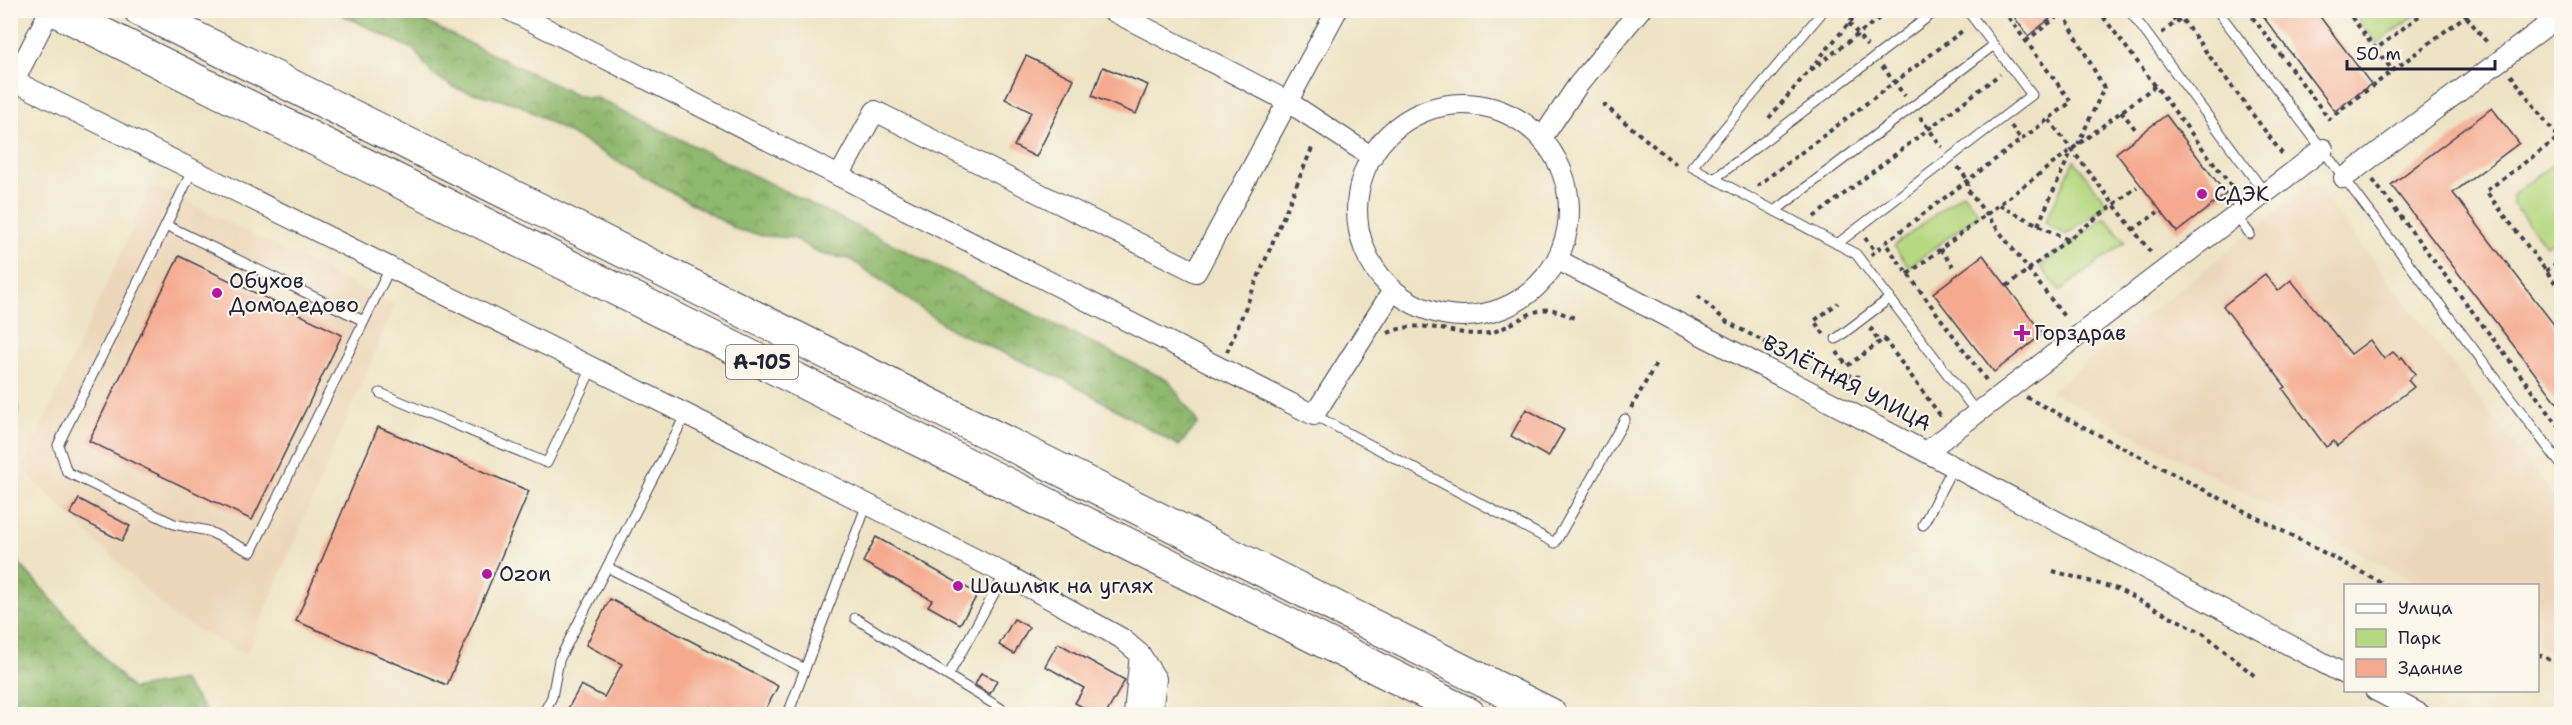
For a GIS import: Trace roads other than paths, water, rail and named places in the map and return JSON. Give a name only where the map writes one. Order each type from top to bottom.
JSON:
[{"type":"highway","name":"А-105","points":[[55,10],[1469,714]]},
{"type":"highway","name":"А-105","points":[[140,10],[1550,714]]},
{"type":"street","points":[[50,10],[12,80],[867,504],[1005,574],[1121,638],[1140,654],[1156,679],[1152,714]]},
{"type":"street","points":[[508,10],[1314,415],[1392,292]]},
{"type":"street","points":[[1111,10],[1287,101],[1372,156]]},
{"type":"street","points":[[839,176],[875,111],[1196,272],[1337,10]]},
{"type":"street","points":[[1542,138],[1578,85],[1640,10]]},
{"type":"street","points":[[2344,178],[2562,14]]},
{"type":"street","points":[[1465,102],[1507,112],[1542,138],[1565,175],[1570,219],[1558,260],[1534,291],[1501,310],[1463,318],[1425,311],[1392,292],[1366,257],[1355,215],[1362,172],[1385,135],[1422,111],[1465,102]]},
{"type":"street","name":"ВЗЛЁТНАЯ УЛИЦА","points":[[1558,260],[1926,452],[2236,216],[2259,185],[2323,149]]},
{"type":"street","points":[[1926,452],[2344,674]]},
{"type":"street","points":[[1134,714],[1140,654]]},
{"type":"street","points":[[2379,692],[2420,714]]},
{"type":"lane","points":[[1824,10],[1692,167],[1856,254],[1977,413]]},
{"type":"lane","points":[[1714,179],[1937,10]]},
{"type":"lane","points":[[1837,244],[2032,95],[1967,10]]},
{"type":"lane","points":[[2129,10],[2259,185]]},
{"type":"lane","points":[[2217,10],[2562,466]]},
{"type":"lane","points":[[1775,211],[1994,45]]},
{"type":"lane","points":[[192,171],[58,445],[67,472],[174,524],[208,531],[251,552],[390,268]]},
{"type":"lane","points":[[2236,216],[2250,234]]},
{"type":"lane","points":[[166,225],[364,321]]},
{"type":"lane","points":[[1832,342],[1890,298]]},
{"type":"lane","points":[[380,393],[548,463],[592,368]]},
{"type":"lane","points":[[543,714],[552,698],[559,660],[686,414]]},
{"type":"lane","points":[[1314,415],[1555,543],[1625,419]]},
{"type":"lane","points":[[1923,525],[1953,466]]},
{"type":"lane","points":[[788,714],[867,504]]},
{"type":"lane","points":[[607,567],[805,669]]},
{"type":"lane","points":[[948,676],[1005,574]]},
{"type":"lane","points":[[855,618],[1010,714]]},
{"type":"place","name":"СДЭК","points":[[2202,194]]},
{"type":"place","name":"Обухов Домодедово","points":[[217,293]]},
{"type":"place","name":"Горздрав","points":[[2022,333]]},
{"type":"place","name":"Ozon","points":[[487,574]]},
{"type":"place","name":"Шашлык на углях","points":[[958,586]]}]
